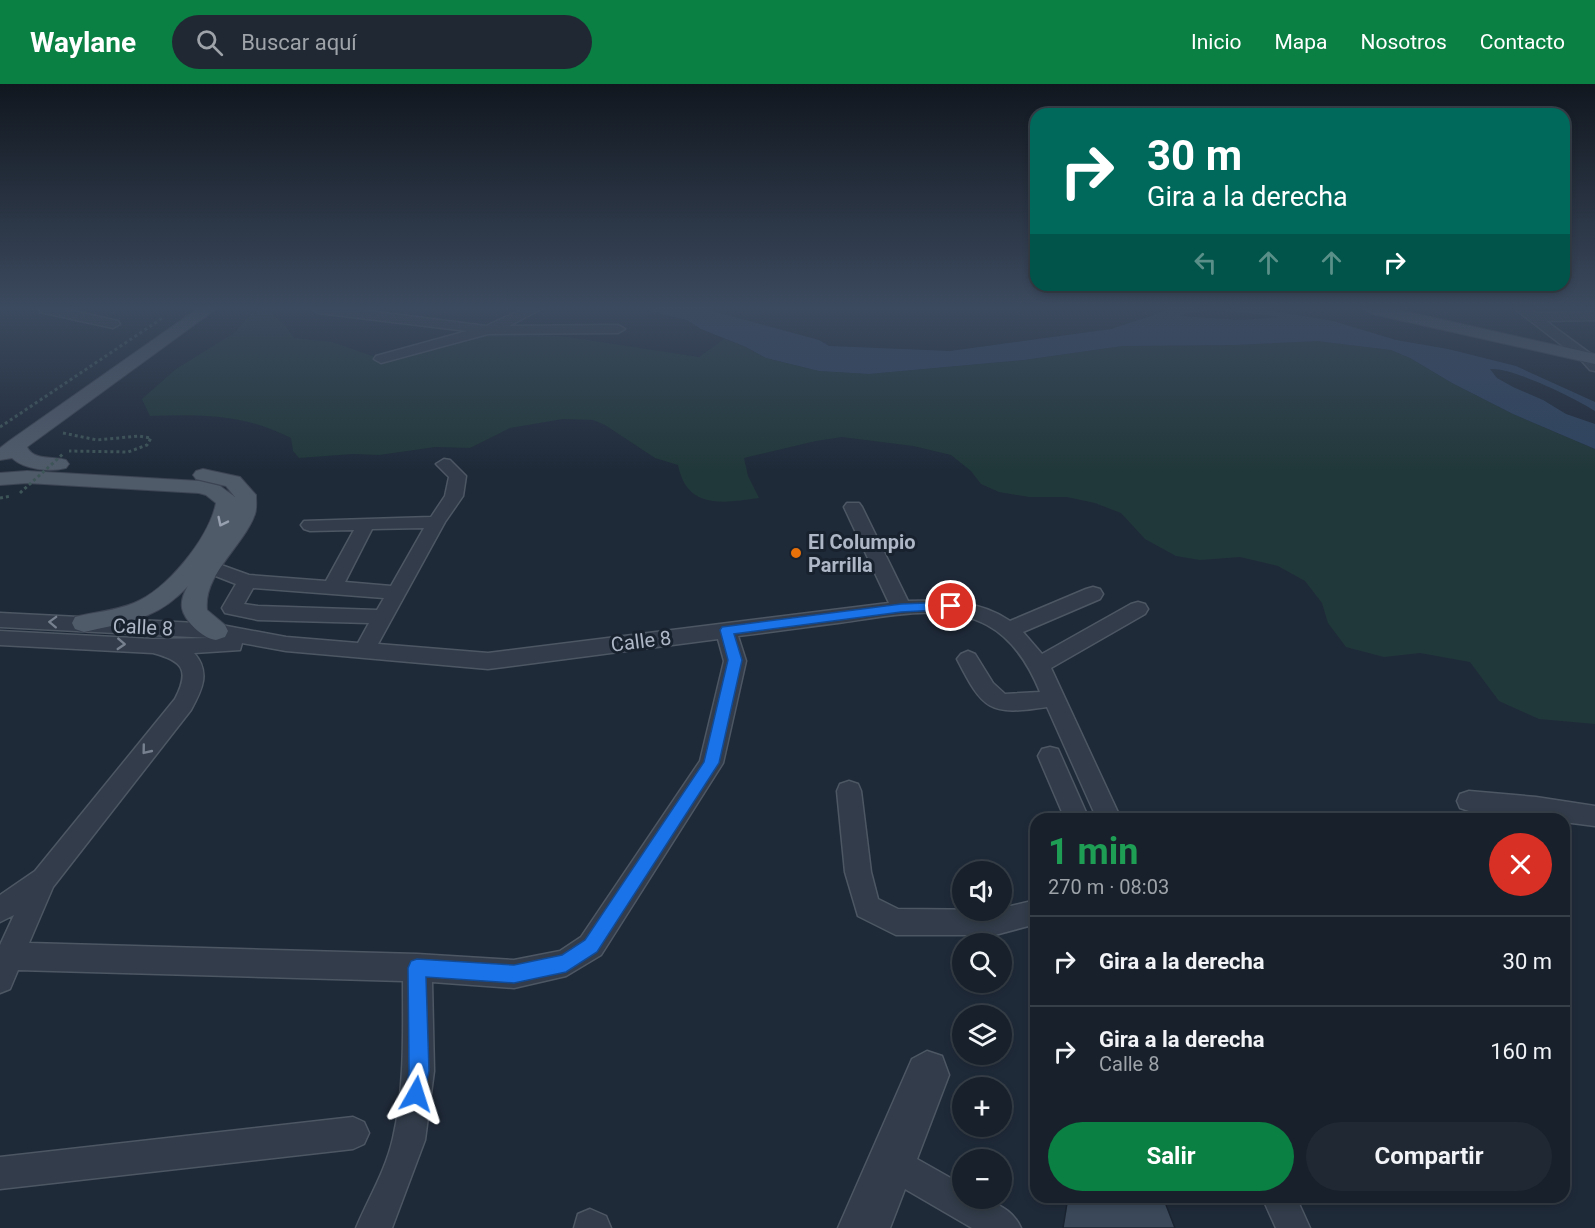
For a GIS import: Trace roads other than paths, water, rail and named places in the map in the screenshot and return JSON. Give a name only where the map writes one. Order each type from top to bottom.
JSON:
[{"type":"main road","points":[[6,435],[111,362]]},
{"type":"main road","points":[[6,435],[57,428],[140,362]]},
{"type":"main road","points":[[6,435],[17,451],[31,461],[214,476],[237,484],[246,500],[243,518],[197,590],[193,607],[197,615],[216,631]]},
{"type":"main road","points":[[0,479],[27,477],[199,487],[213,490],[227,501],[227,510],[218,531],[167,593],[152,605],[130,613],[84,623]]},
{"type":"street","points":[[364,651],[436,522],[454,496],[458,477],[444,464]]},
{"type":"street","points":[[853,507],[901,608]]},
{"type":"street","points":[[310,525],[436,522]]},
{"type":"street","points":[[332,588],[365,525]]},
{"type":"street","points":[[210,567],[247,581],[398,593]]},
{"type":"street","points":[[247,581],[232,608],[258,613],[384,617]]},
{"type":"street","points":[[1002,624],[1093,594]]},
{"type":"street","name":"Calle 8","points":[[0,620],[216,631],[286,644],[488,661],[901,608],[951,606],[976,611],[1002,624]]},
{"type":"street","points":[[1040,665],[1138,609]]},
{"type":"street","points":[[1002,624],[1026,645],[1040,665],[1106,813]]},
{"type":"street","points":[[153,646],[176,651],[188,659],[195,672],[193,687],[183,704],[44,879],[4,965],[417,968],[514,974],[566,963],[591,946],[711,763],[735,660],[726,630]]},
{"type":"street","name":"Calle 8","points":[[0,638],[153,646],[286,644]]},
{"type":"street","points":[[968,659],[983,689],[995,702],[1008,704],[1054,698]]},
{"type":"street","points":[[1050,756],[1074,813]]},
{"type":"street","points":[[849,791],[858,872],[867,907],[896,922],[995,922],[1030,913]]},
{"type":"street","points":[[1469,801],[1536,807],[1595,816]]},
{"type":"street","points":[[0,910],[44,879]]},
{"type":"street","points":[[373,1228],[381,1215],[409,1140],[419,1071],[417,968]]},
{"type":"street","points":[[855,1228],[923,1070],[927,1066],[931,1067],[934,1075],[873,1228]]},
{"type":"street","points":[[0,1173],[353,1133]]},
{"type":"street","points":[[898,1166],[1005,1228]]},
{"type":"street","points":[[1282,1203],[1293,1228]]},
{"type":"water","points":[[784,362],[998,362],[869,374],[819,371]]},
{"type":"water","points":[[1417,362],[1502,362],[1516,366],[1595,402],[1595,411],[1559,391],[1528,378],[1490,369],[1497,378],[1513,387],[1543,400],[1566,414],[1595,424],[1595,449],[1513,414]]},
{"type":"place","name":"El Columpio Parrilla","points":[[796,553]]}]
